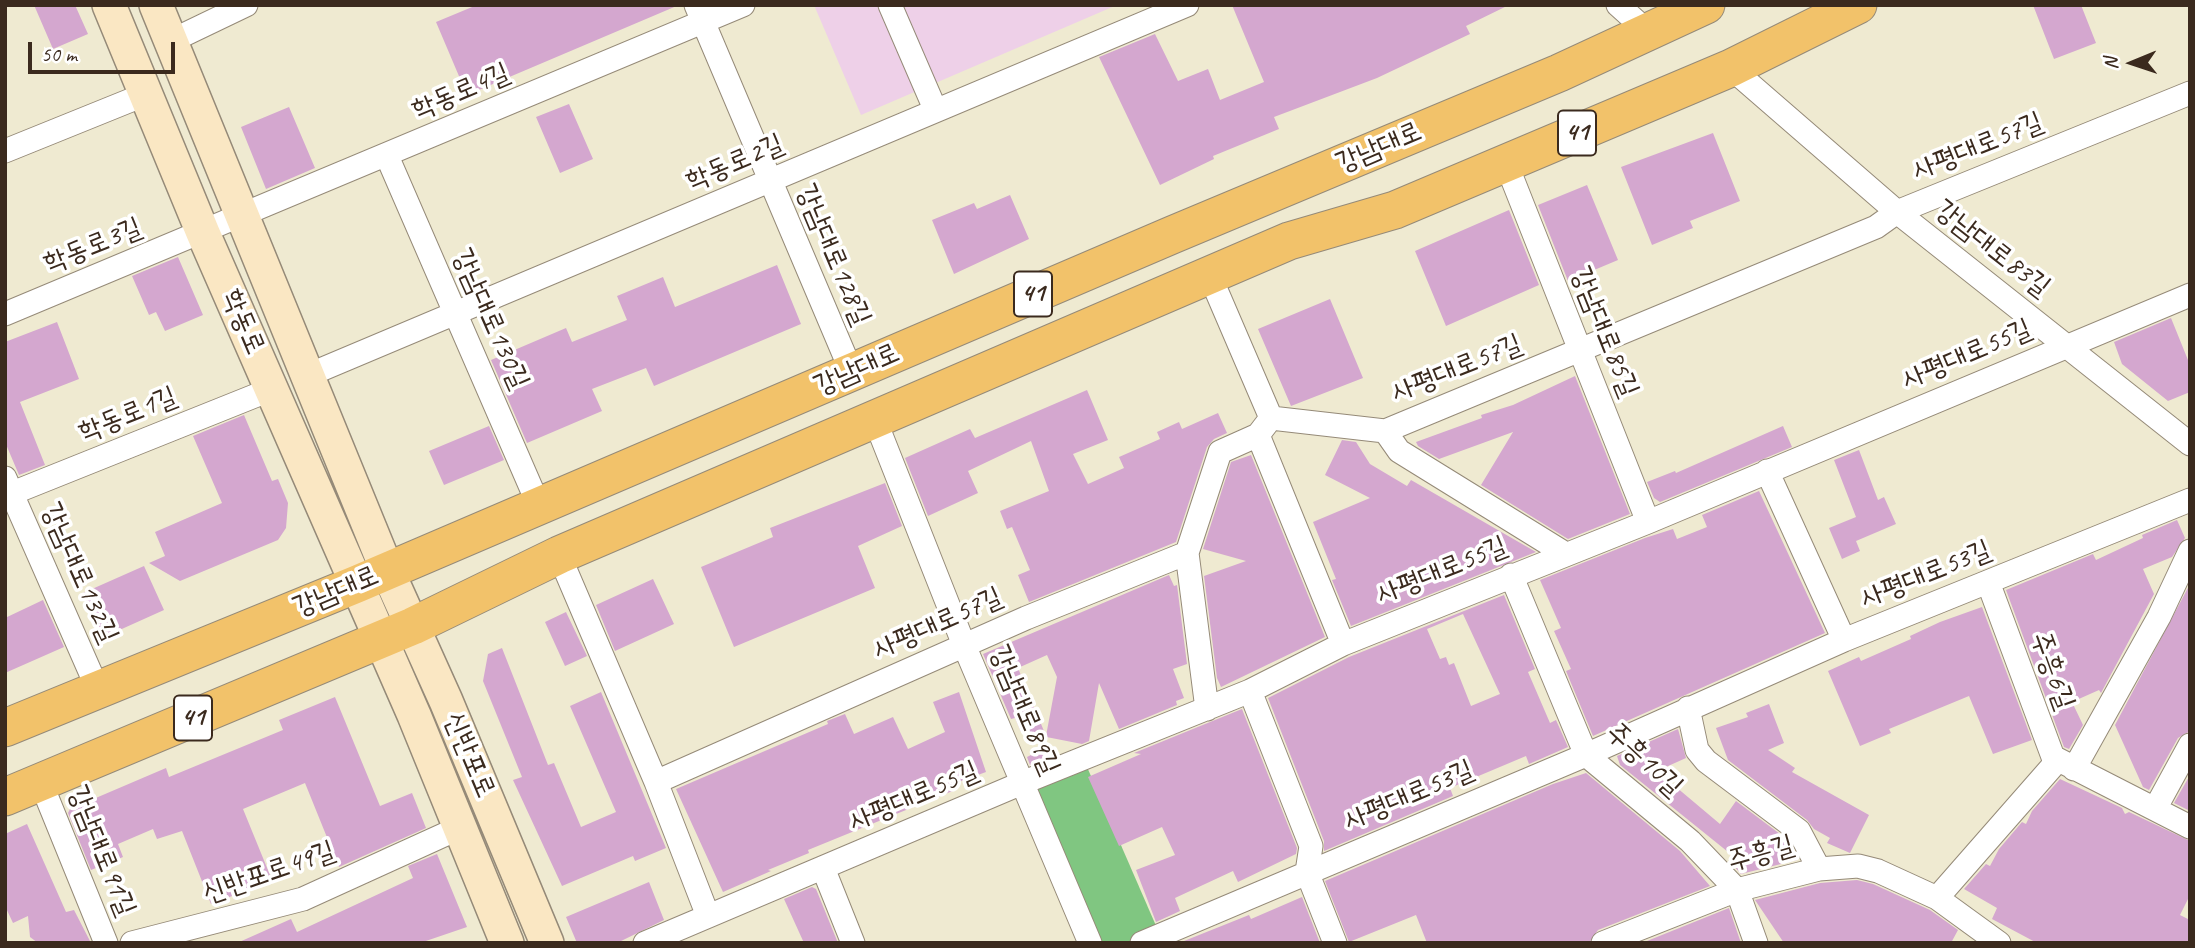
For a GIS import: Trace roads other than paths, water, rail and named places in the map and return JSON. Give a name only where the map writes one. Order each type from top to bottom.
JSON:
[{"type":"main road","name":"학동로","points":[[109,5],[203,233],[272,389],[372,577]]},
{"type":"main road","name":"학동로","points":[[156,5],[306,376],[372,577]]},
{"type":"main road","name":"강남대로","points":[[5,728],[99,692],[372,577],[1172,234],[1559,73],[1706,5]]},
{"type":"main road","name":"강남대로","points":[[5,797],[396,632],[559,555],[1289,241],[1395,210],[1731,68],[1858,5]]},
{"type":"main road","name":"신반포로","points":[[372,577],[547,943]]},
{"type":"main road","name":"신반포로","points":[[396,632],[459,828],[507,943]]},
{"type":"street","points":[[171,41],[246,5]]},
{"type":"street","name":"학동로4길","points":[[203,233],[387,156],[700,14],[743,5]]},
{"type":"street","points":[[890,5],[935,109]]},
{"type":"street","name":"학동로2길","points":[[306,376],[1187,5]]},
{"type":"street","points":[[1618,5],[1648,32]]},
{"type":"street","name":"강남대로128길","points":[[700,14],[768,181],[852,373]]},
{"type":"street","name":"강남대로83길","points":[[1731,68],[1897,212],[2190,444]]},
{"type":"street","name":"사평대로57길","points":[[1265,426],[1385,431],[1876,227],[1897,212],[2190,93]]},
{"type":"street","points":[[5,151],[146,94]]},
{"type":"street","name":"강남대로130길","points":[[387,156],[539,506]]},
{"type":"street","name":"강남대로85길","points":[[1506,163],[1648,522]]},
{"type":"street","name":"학동로3길","points":[[5,314],[203,233]]},
{"type":"street","points":[[1210,276],[1343,644]]},
{"type":"street","name":"사평대로55길","points":[[645,943],[1022,783],[1250,691],[1343,644],[1564,553],[1648,522],[2190,295]]},
{"type":"street","name":"학동로1길","points":[[8,489],[272,389]]},
{"type":"street","name":"강남대로89길","points":[[874,420],[964,645],[1090,943]]},
{"type":"street","points":[[1207,709],[1187,553],[1220,452],[1265,426]]},
{"type":"street","name":"사평대로55길","points":[[1385,431],[1399,450],[1564,553]]},
{"type":"street","points":[[1767,471],[1844,640]]},
{"type":"street","name":"강남대로132길","points":[[8,489],[99,692]]},
{"type":"street","name":"사평대로53길","points":[[1142,943],[1197,932],[1307,872],[1586,755],[1844,640],[2189,502]]},
{"type":"street","name":"주흥6길","points":[[1988,582],[2053,757],[2066,764],[2165,605],[2190,551]]},
{"type":"street","name":"사평대로57길","points":[[656,782],[964,645],[1187,553]]},
{"type":"street","points":[[559,555],[656,782],[708,916]]},
{"type":"street","name":"주흥10길","points":[[1511,575],[1586,755],[1690,841],[1737,890]]},
{"type":"street","points":[[1250,691],[1311,846],[1307,872],[1335,943]]},
{"type":"street","points":[[1688,708],[1697,750],[1706,761],[1799,831],[1819,869]]},
{"type":"street","points":[[2155,809],[2190,745]]},
{"type":"street","points":[[1937,898],[2066,764],[2190,827]]},
{"type":"street","name":"강남대로91길","points":[[41,783],[106,943]]},
{"type":"street","name":"신반포로49길","points":[[132,943],[303,899],[459,828]]},
{"type":"street","name":"주흥길","points":[[1603,943],[1737,890],[1819,869],[1858,866],[1878,871],[1937,898],[1999,943]]},
{"type":"street","points":[[823,868],[853,943]]},
{"type":"street","points":[[1737,890],[1756,943]]}]
